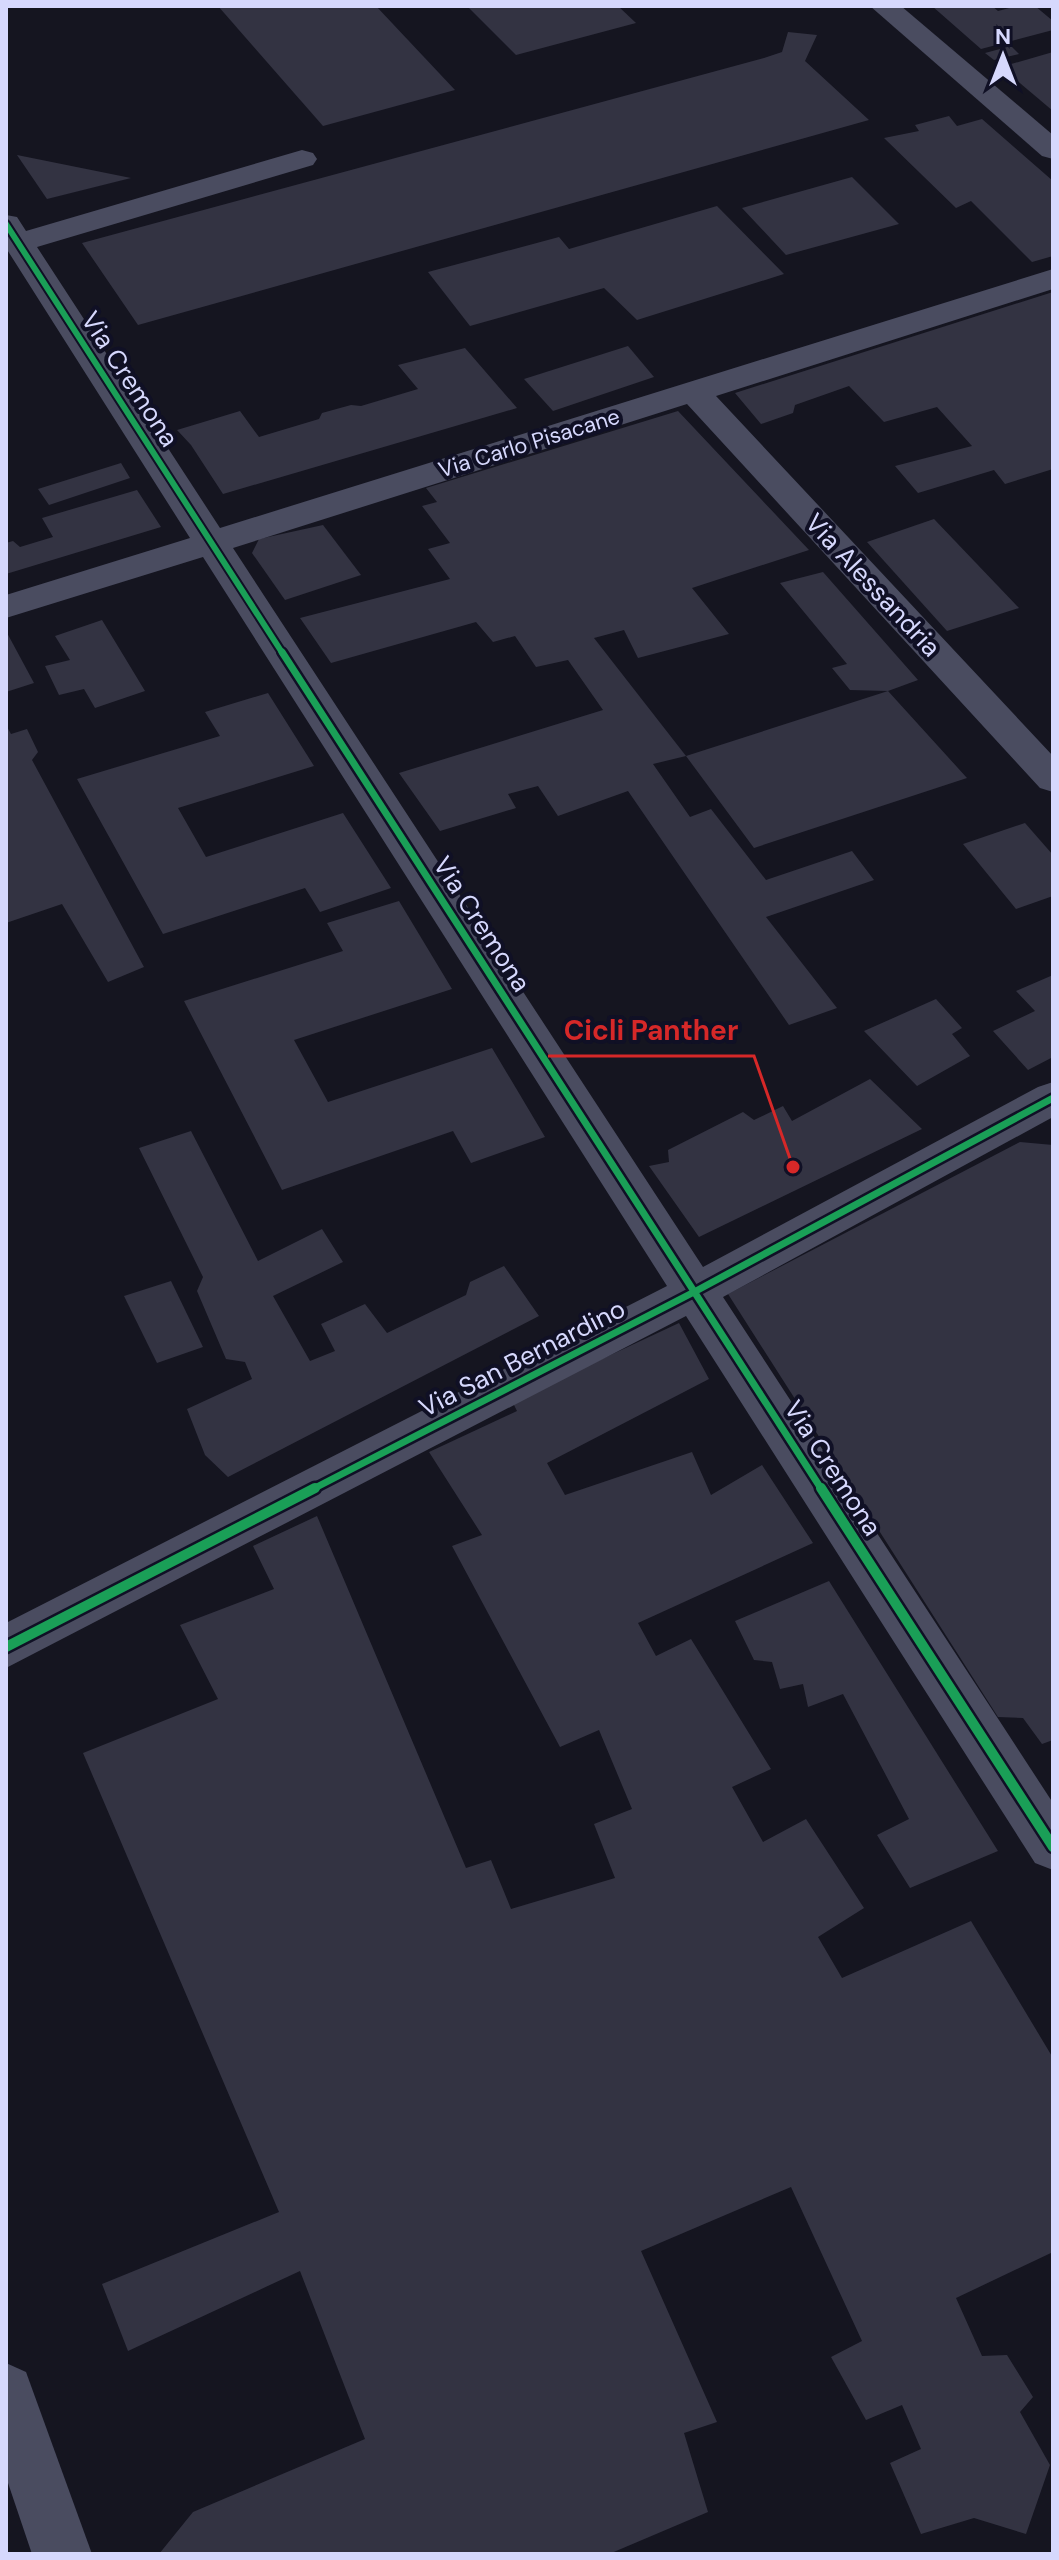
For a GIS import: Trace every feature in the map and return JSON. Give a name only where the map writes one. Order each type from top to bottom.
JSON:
[{"type":"street","points":[[884,6],[1053,150]]},
{"type":"street","points":[[12,233],[302,159]]},
{"type":"street","name":"Via Cremona","points":[[12,233],[1053,1847]]},
{"type":"street","name":"Via Carlo Pisacane","points":[[6,607],[1053,279]]},
{"type":"street","name":"Via Alessandria","points":[[694,392],[1053,779]]},
{"type":"street","name":"Via San Bernardino","points":[[6,1647],[696,1291],[1052,1100]]},
{"type":"street","points":[[6,2392],[62,2554]]},
{"type":"building","points":[[218,6],[376,6],[455,90],[323,126]]},
{"type":"building","points":[[467,6],[618,6],[636,23],[516,55]]},
{"type":"building","points":[[932,6],[992,6],[998,11],[1017,6],[1035,6],[1053,21],[1053,30],[981,49]]},
{"type":"building","points":[[788,32],[817,35],[805,61],[869,120],[138,325],[82,243],[764,58],[782,52]]},
{"type":"building","points":[[1011,46],[1019,54],[994,60],[985,53]]},
{"type":"building","points":[[1053,52],[1053,111],[1001,67]]},
{"type":"building","points":[[949,116],[957,126],[982,119],[1053,181],[1053,256],[1032,262],[971,201],[956,208],[884,138],[919,131],[915,125]]},
{"type":"building","points":[[17,155],[131,178],[47,199]]},
{"type":"building","points":[[852,177],[899,224],[786,255],[742,208]]},
{"type":"building","points":[[717,206],[784,274],[637,320],[604,288],[470,326],[428,272],[559,237],[569,249]]},
{"type":"building","points":[[1053,292],[1053,469],[1005,484],[994,470],[918,493],[895,466],[972,446],[937,407],[884,422],[849,386],[795,405],[793,413],[761,424],[735,393]]},
{"type":"building","points":[[628,346],[654,377],[553,411],[524,379]]},
{"type":"building","points":[[465,348],[517,408],[223,494],[191,445],[177,430],[240,411],[259,437],[319,419],[322,413],[351,405],[361,406],[418,389],[398,365]]},
{"type":"building","points":[[678,411],[809,550],[692,588],[729,634],[638,658],[624,630],[594,638],[686,756],[653,764],[690,817],[711,809],[766,880],[852,851],[874,880],[766,917],[837,1008],[789,1025],[628,791],[558,816],[538,786],[508,794],[516,808],[440,831],[399,773],[603,710],[568,660],[536,667],[515,636],[493,642],[476,622],[331,663],[300,618],[450,579],[428,549],[450,543],[422,506],[437,502],[426,488]]},
{"type":"building","points":[[121,463],[130,478],[49,505],[38,489]]},
{"type":"building","points":[[137,490],[161,527],[6,574],[6,543],[13,541],[20,547],[53,537],[42,518]]},
{"type":"building","points":[[934,519],[1019,608],[947,631],[867,542]]},
{"type":"building","points":[[323,525],[361,575],[285,600],[252,553],[259,539]]},
{"type":"building","points":[[823,572],[918,680],[888,691],[850,690],[832,668],[847,664],[780,583]]},
{"type":"building","points":[[102,620],[145,691],[95,708],[84,689],[59,695],[45,666],[70,660],[55,636]]},
{"type":"building","points":[[6,631],[34,683],[6,692]]},
{"type":"building","points":[[888,691],[967,778],[754,848],[686,756]]},
{"type":"building","points":[[268,693],[314,766],[178,808],[206,857],[343,813],[391,888],[320,912],[305,888],[163,934],[77,779],[220,736],[205,712]]},
{"type":"building","points":[[6,725],[11,734],[27,729],[38,752],[32,760],[144,967],[108,982],[62,904],[6,923]]},
{"type":"building","points":[[1025,823],[1053,855],[1053,896],[1016,909],[963,844]]},
{"type":"building","points":[[399,901],[452,989],[294,1040],[328,1102],[492,1048],[545,1137],[471,1163],[453,1131],[282,1190],[184,1001],[343,951],[327,923]]},
{"type":"building","points":[[1053,975],[1053,1057],[1028,1070],[993,1031],[1035,1011],[1016,991]]},
{"type":"building","points":[[936,999],[962,1028],[952,1034],[970,1056],[917,1086],[864,1031]]},
{"type":"building","points":[[870,1079],[922,1129],[699,1237],[649,1166],[669,1162],[668,1150],[743,1112],[754,1120],[783,1106],[792,1121]]},
{"type":"building","points":[[191,1131],[258,1261],[322,1229],[343,1262],[273,1296],[310,1361],[335,1351],[321,1324],[365,1304],[387,1333],[466,1295],[470,1282],[504,1266],[539,1316],[228,1477],[205,1455],[187,1409],[252,1379],[245,1362],[226,1359],[197,1291],[203,1277],[139,1148]]},
{"type":"building","points":[[1020,1142],[1053,1145],[1053,1740],[1042,1744],[1023,1718],[998,1717],[728,1294]]},
{"type":"building","points":[[171,1281],[203,1347],[157,1363],[124,1296]]},
{"type":"building","points":[[679,1323],[709,1379],[547,1463],[565,1495],[692,1452],[711,1495],[762,1465],[813,1543],[638,1623],[656,1656],[691,1639],[771,1769],[732,1787],[763,1842],[806,1819],[864,1908],[818,1937],[842,1978],[971,1921],[1053,2058],[1053,2252],[956,2298],[982,2356],[1007,2355],[1033,2397],[1020,2412],[1050,2465],[1026,2534],[974,2518],[921,2534],[890,2463],[921,2449],[902,2405],[866,2420],[831,2357],[862,2341],[791,2187],[641,2251],[717,2422],[684,2433],[708,2512],[609,2554],[159,2554],[193,2512],[365,2439],[300,2271],[128,2351],[102,2284],[279,2212],[83,1753],[218,1699],[180,1625],[274,1589],[253,1546],[317,1516],[466,1868],[491,1860],[511,1909],[615,1878],[594,1824],[632,1809],[599,1730],[560,1747],[452,1546],[482,1535],[429,1452],[517,1411],[512,1401]]},
{"type":"building","points":[[829,1581],[998,1851],[910,1888],[877,1835],[909,1819],[843,1694],[808,1707],[803,1684],[780,1689],[772,1662],[754,1660],[735,1621]]},
{"type":"cycle path","points":[[6,224],[1053,1847]]},
{"type":"cycle path","points":[[6,1647],[696,1291],[1053,1098]]},
{"type":"place","name":"Cicli Panther","points":[[793,1167]]}]
